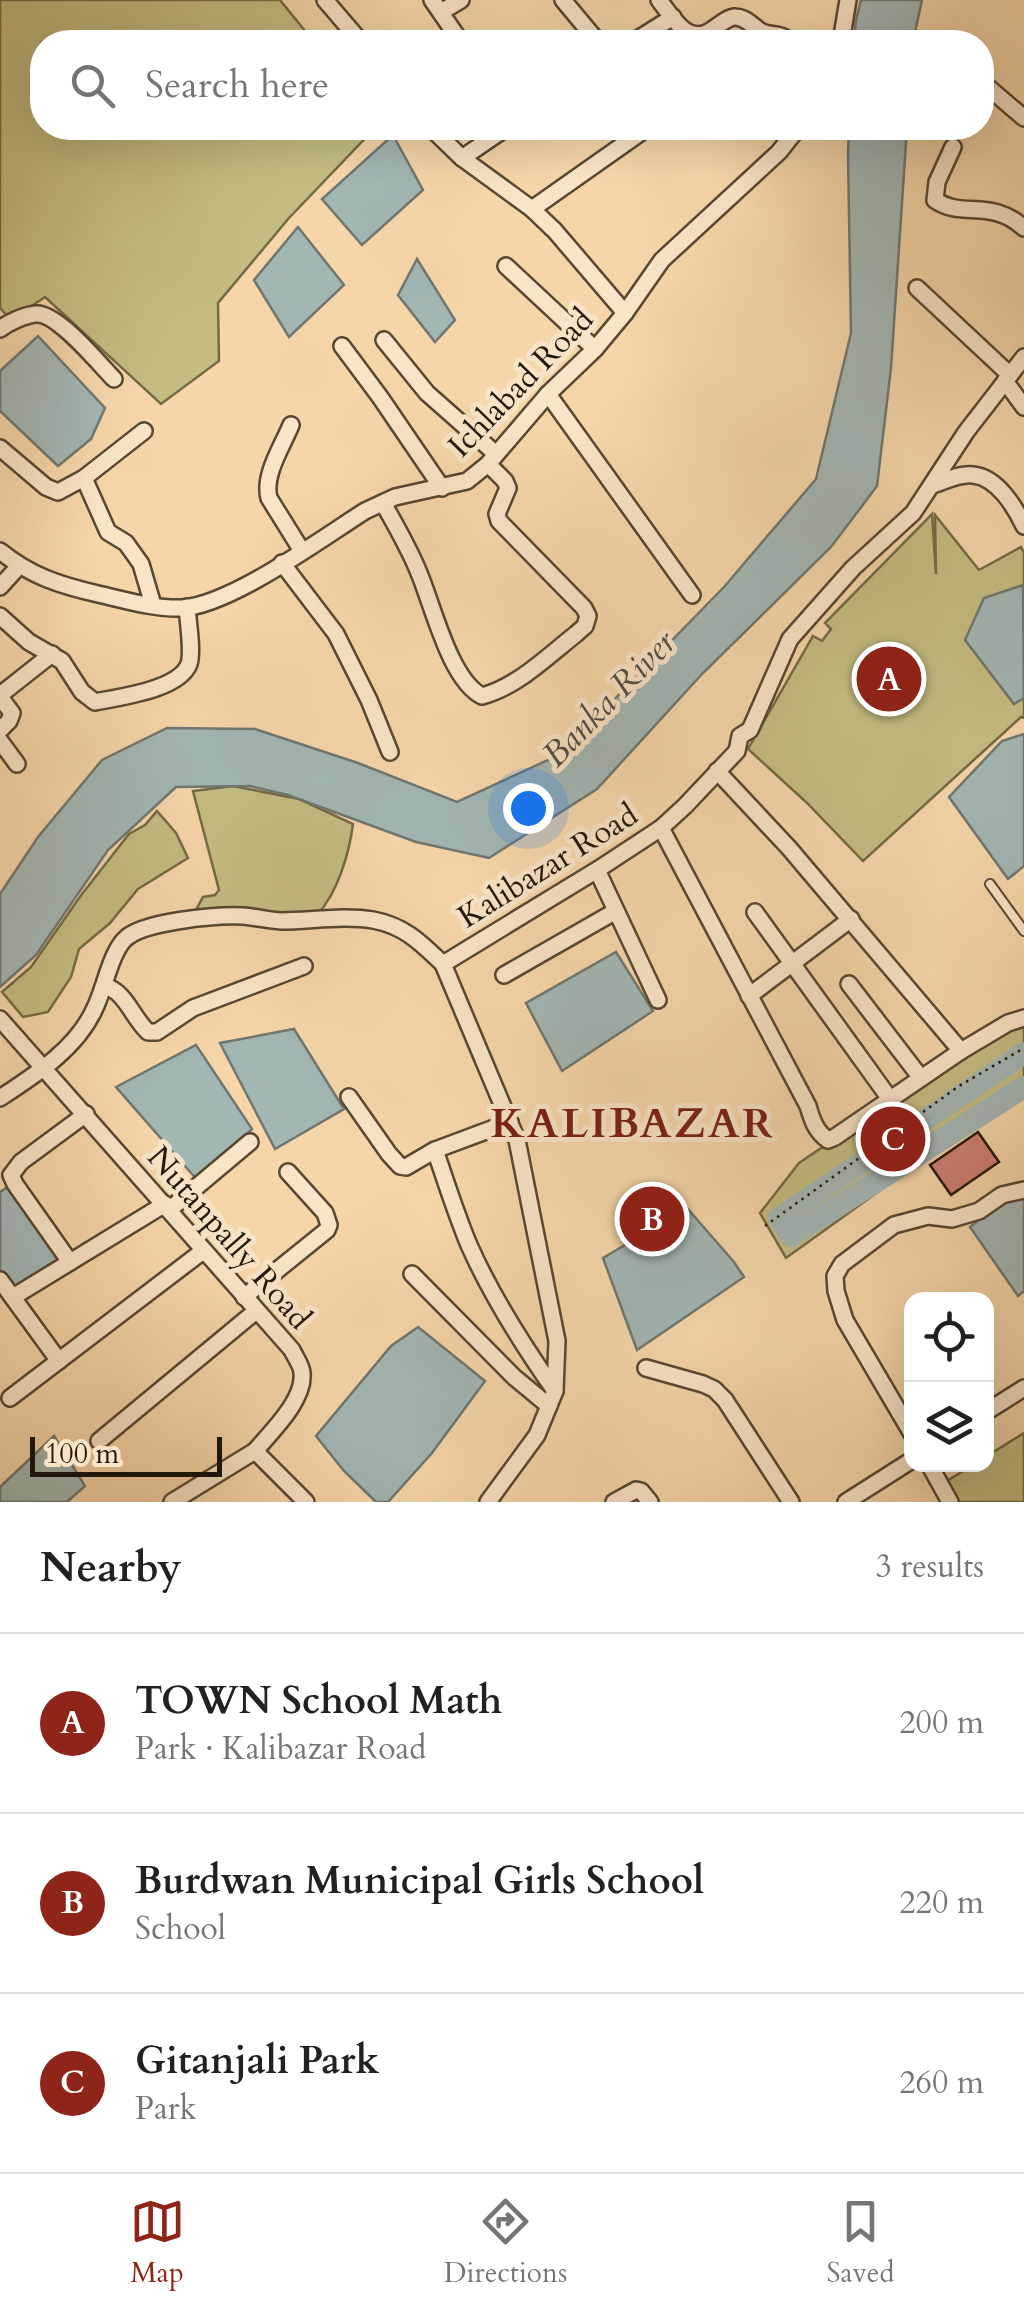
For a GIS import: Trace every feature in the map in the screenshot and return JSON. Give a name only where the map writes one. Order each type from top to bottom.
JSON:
[{"type":"street","points":[[325,0],[351,30]]},
{"type":"street","points":[[452,30],[437,6],[461,0]]},
{"type":"street","points":[[564,0],[588,30]]},
{"type":"street","points":[[659,0],[685,30]]},
{"type":"street","points":[[843,30],[848,0]]},
{"type":"street","points":[[652,30],[673,17]]},
{"type":"street","points":[[712,30],[736,17],[760,30]]},
{"type":"street","points":[[994,92],[1024,118]]},
{"type":"street","points":[[444,140],[462,158],[532,209],[625,313]]},
{"type":"street","points":[[462,158],[488,140]]},
{"type":"street","points":[[532,209],[630,140]]},
{"type":"street","name":"Ichlabad Road","points":[[0,551],[19,566],[54,583],[153,606],[187,608],[227,595],[365,511],[395,498],[467,481],[595,349],[662,260],[788,140]]},
{"type":"street","points":[[953,148],[937,182],[935,200],[952,207],[1002,213],[1024,228]]},
{"type":"street","points":[[506,266],[595,349]]},
{"type":"street","points":[[917,288],[1007,378],[1024,407]]},
{"type":"street","points":[[0,329],[26,317],[44,315],[62,326],[114,379]]},
{"type":"street","points":[[383,503],[419,574],[454,665],[472,691],[482,696],[514,681],[585,626],[588,616],[584,608],[499,521],[497,514],[508,488],[492,459],[428,393],[384,340]]},
{"type":"street","points":[[342,346],[442,488]]},
{"type":"street","name":"Kalibazar Road","points":[[488,1502],[537,1436],[552,1398],[557,1341],[518,1140],[443,964],[660,828],[738,751],[740,736],[750,730],[790,639],[854,568],[913,513],[966,432],[1024,358]]},
{"type":"street","points":[[548,394],[692,595]]},
{"type":"street","points":[[291,425],[267,489],[302,551]]},
{"type":"street","points":[[0,448],[53,491],[66,489],[84,478],[144,431]]},
{"type":"street","points":[[933,485],[975,474],[998,488],[1024,526]]},
{"type":"street","points":[[84,478],[108,532],[135,552],[153,606]]},
{"type":"street","points":[[282,564],[336,634],[390,752]]},
{"type":"street","points":[[0,586],[19,566]]},
{"type":"street","points":[[0,616],[30,642],[52,654],[69,670],[82,692],[95,702],[162,685],[188,667],[187,608]]},
{"type":"street","points":[[0,730],[12,713],[0,696],[52,654]]},
{"type":"street","points":[[0,741],[17,764]]},
{"type":"street","points":[[716,771],[789,848],[961,1050]]},
{"type":"street","points":[[660,828],[813,1122],[828,1140],[961,1050],[1024,1018]]},
{"type":"street","points":[[597,870],[658,1000]]},
{"type":"street","points":[[504,976],[616,911]]},
{"type":"street","points":[[755,912],[890,1099]]},
{"type":"street","points":[[0,1098],[44,1069],[87,1024],[124,940],[151,927],[196,918],[243,916],[278,921],[374,920],[414,935],[443,964]]},
{"type":"street","points":[[749,996],[852,920]]},
{"type":"street","points":[[105,986],[116,990],[148,1032],[158,1032],[193,1008],[304,966]]},
{"type":"street","points":[[849,984],[921,1078]]},
{"type":"street","name":"Nutanpally Road","points":[[0,1019],[7,1041],[44,1069],[86,1114],[292,1350],[303,1372],[300,1390],[290,1410],[255,1451]]},
{"type":"street","points":[[349,1097],[389,1154],[406,1167],[435,1150],[510,1122]]},
{"type":"street","points":[[70,1262],[11,1175],[21,1162],[86,1114]]},
{"type":"street","points":[[13,1297],[167,1207],[250,1142]]},
{"type":"street","points":[[435,1150],[469,1245],[552,1398]]},
{"type":"street","points":[[244,1297],[329,1225],[325,1213],[288,1172]]},
{"type":"street","points":[[904,1420],[845,1320],[835,1276],[842,1264],[894,1226],[928,1216],[952,1219],[979,1210],[1002,1195],[1024,1190]]},
{"type":"street","points":[[10,1398],[204,1252]]},
{"type":"street","points":[[412,1274],[514,1377],[552,1398]]},
{"type":"street","points":[[0,1280],[59,1362]]},
{"type":"street","points":[[99,1441],[256,1310]]},
{"type":"street","points":[[646,1368],[714,1389],[790,1502]]},
{"type":"street","points":[[994,1407],[1024,1388]]},
{"type":"street","points":[[172,1502],[255,1451],[306,1502]]},
{"type":"street","points":[[846,1502],[904,1465]]},
{"type":"street","points":[[933,1472],[950,1502]]},
{"type":"street","points":[[614,1502],[636,1490],[642,1491],[650,1502]]},
{"type":"lane","points":[[990,884],[1024,931]]},
{"type":"path","points":[[765,1226],[960,1086],[1024,1048]]},
{"type":"shaded area","points":[[0,0],[280,0],[304,30],[30,30],[30,140],[364,140],[289,218],[218,303],[219,361],[161,404],[45,297],[11,320],[0,308]]},
{"type":"shaded area","points":[[861,0],[922,0],[916,30],[855,30]]},
{"type":"shaded area","points":[[387,140],[396,140],[423,190],[362,245],[322,199]]},
{"type":"shaded area","points":[[849,140],[906,140],[891,368],[877,486],[831,547],[702,674],[597,789],[489,858],[416,842],[288,795],[250,786],[176,787],[108,850],[36,955],[0,987],[0,894],[38,837],[102,760],[167,728],[255,729],[358,763],[457,802],[561,754],[724,587],[816,479],[851,333]]},
{"type":"shaded area","points":[[298,227],[344,285],[289,337],[254,280]]},
{"type":"shaded area","points":[[417,259],[455,320],[435,342],[398,295]]},
{"type":"shaded area","points":[[38,336],[105,408],[91,439],[58,466],[0,411],[0,371]]},
{"type":"shaded area","points":[[932,514],[936,574],[935,515],[979,570],[1021,547],[1024,553],[1024,718],[863,861],[748,749],[813,636],[822,641],[831,629],[825,623]]},
{"type":"shaded area","points":[[1023,585],[1024,698],[1014,704],[965,640],[984,598]]},
{"type":"shaded area","points":[[1024,734],[1024,866],[1008,879],[949,797],[1002,741]]},
{"type":"shaded area","points":[[233,786],[299,799],[353,824],[341,872],[317,915],[201,914],[196,910],[203,897],[219,890],[193,791]]},
{"type":"shaded area","points":[[157,811],[176,833],[188,858],[138,889],[110,923],[79,949],[71,977],[48,1012],[23,1017],[2,992],[31,967],[129,834],[145,825]]},
{"type":"shaded area","points":[[616,952],[653,1011],[562,1071],[526,1003]]},
{"type":"shaded area","points":[[1024,1018],[1024,1096],[985,1115],[786,1258],[760,1213],[799,1163],[1008,1023]]},
{"type":"shaded area","points":[[294,1029],[344,1109],[275,1149],[220,1043]]},
{"type":"shaded area","points":[[196,1045],[252,1129],[199,1182],[116,1087]]},
{"type":"shaded area","points":[[9,1186],[60,1262],[12,1288],[0,1271],[0,1192]]},
{"type":"shaded area","points":[[1024,1198],[1024,1291],[1018,1296],[970,1227],[1005,1200]]},
{"type":"shaded area","points":[[687,1208],[744,1277],[637,1350],[603,1258]]},
{"type":"shaded area","points":[[418,1327],[485,1381],[432,1453],[388,1502],[376,1502],[316,1436],[391,1346]]},
{"type":"shaded area","points":[[1024,1433],[1024,1502],[953,1502],[942,1484],[962,1472],[994,1472],[994,1452]]},
{"type":"shaded area","points":[[54,1436],[85,1486],[67,1502],[0,1502],[0,1487]]},
{"type":"building","points":[[978,1132],[999,1162],[951,1195],[930,1165]]},
{"type":"waterway","points":[[1024,1053],[779,1218],[791,1236],[1024,1087]]},
{"type":"place","name":"TOWN School Math","points":[[889,679]]},
{"type":"place","name":"Gitanjali Park","points":[[893,1139]]},
{"type":"place","name":"Burdwan Municipal Girls School","points":[[652,1219]]},
{"type":"district","name":"KALIBAZAR","points":[[633,1123]]},
{"type":"water label","name":"Banka River","points":[[609,699]]}]
